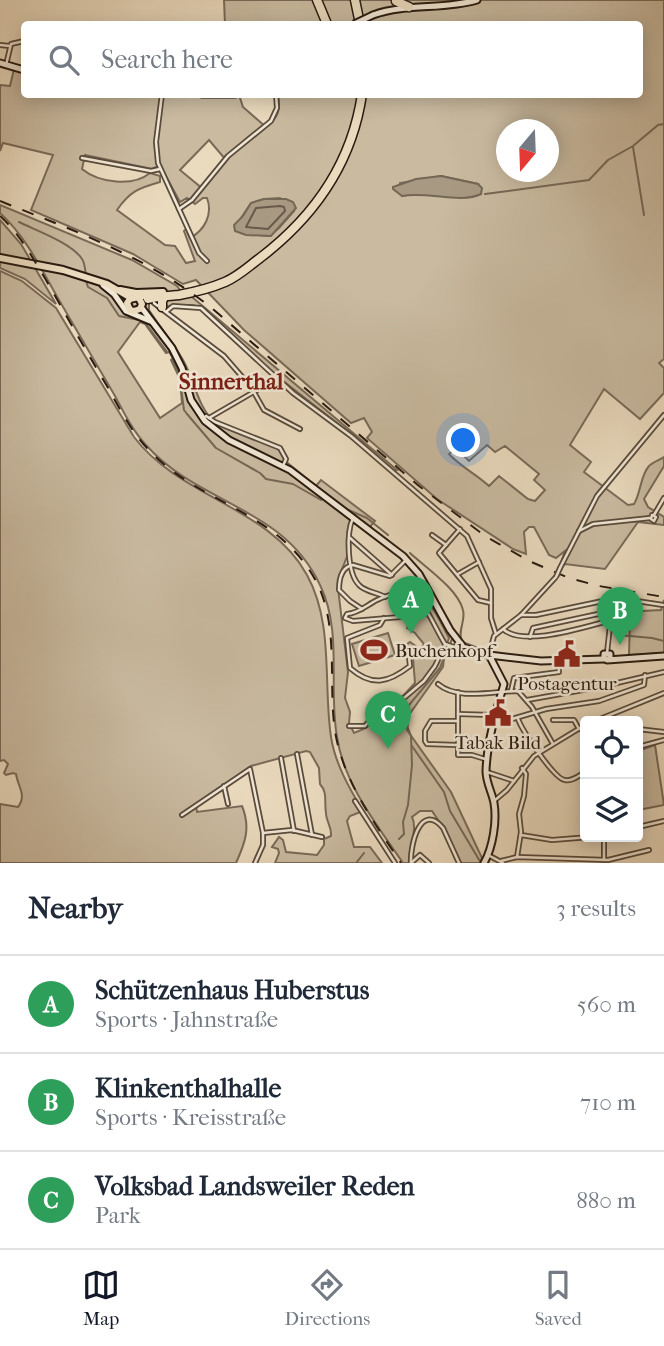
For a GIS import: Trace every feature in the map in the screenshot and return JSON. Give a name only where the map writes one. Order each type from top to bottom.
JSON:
[{"type":"highway","points":[[317,0],[326,21]]},
{"type":"highway","points":[[355,0],[359,21]]},
{"type":"highway","points":[[397,3],[409,6]]},
{"type":"highway","points":[[150,302],[212,287],[235,277],[282,241],[304,220],[326,191],[343,160],[357,122],[361,98]]},
{"type":"main road","points":[[409,6],[452,5],[477,0]]},
{"type":"main road","points":[[360,21],[397,3]]},
{"type":"main road","points":[[3,64],[21,69]]},
{"type":"main road","points":[[0,258],[82,276],[150,302]]},
{"type":"main road","points":[[98,282],[122,295],[150,302]]},
{"type":"main road","points":[[98,282],[114,294],[126,311],[150,319]]},
{"type":"main road","points":[[115,288],[134,293],[150,302]]},
{"type":"main road","points":[[150,302],[144,307],[182,368],[195,408],[210,426],[229,440],[284,466],[406,560],[422,578],[460,644],[468,650],[536,660],[664,656]]},
{"type":"main road","points":[[150,302],[150,319]]},
{"type":"main road","points":[[484,863],[488,855],[494,818],[494,801],[486,772],[504,680],[489,655]]},
{"type":"street","points":[[3,64],[10,46],[21,42]]},
{"type":"street","points":[[0,45],[10,46]]},
{"type":"street","points":[[162,98],[156,142],[160,169],[206,261]]},
{"type":"street","points":[[179,209],[192,200],[228,156],[271,121],[277,108],[276,98]]},
{"type":"street","points":[[82,158],[151,171],[160,169]]},
{"type":"street","points":[[150,302],[201,308],[277,379],[351,436],[460,529],[470,540],[491,589],[492,623],[496,634]]},
{"type":"street","points":[[150,302],[224,356],[254,392],[264,410],[300,429]]},
{"type":"street","points":[[277,379],[208,417],[280,448],[286,459],[284,466]]},
{"type":"street","points":[[489,655],[491,642],[496,634],[521,615],[556,577],[601,491],[664,415]]},
{"type":"street","points":[[653,517],[664,498]]},
{"type":"street","points":[[353,517],[350,526],[349,558],[359,586],[384,597]]},
{"type":"street","points":[[579,531],[593,524],[653,517],[664,521]]},
{"type":"street","points":[[585,519],[593,524]]},
{"type":"street","points":[[460,529],[439,554],[478,600],[491,603]]},
{"type":"street","points":[[432,535],[446,545]]},
{"type":"street","points":[[350,538],[392,575]]},
{"type":"street","points":[[362,609],[340,590],[341,575],[347,567],[351,565],[388,576],[406,560]]},
{"type":"street","points":[[458,574],[480,562]]},
{"type":"street","points":[[400,617],[348,621],[345,615],[384,597],[403,593],[424,606],[448,645]]},
{"type":"street","points":[[521,615],[536,615],[613,598],[663,605]]},
{"type":"street","points":[[607,657],[613,598]]},
{"type":"street","points":[[530,637],[533,628],[612,611]]},
{"type":"street","points":[[384,618],[380,625],[347,638],[350,668],[364,677],[380,682],[410,666],[409,657],[403,651]]},
{"type":"street","points":[[503,629],[507,633],[530,637],[612,620]]},
{"type":"street","points":[[448,645],[460,644]]},
{"type":"street","points":[[349,726],[365,726],[378,711],[399,702],[414,690],[433,670],[448,645]]},
{"type":"street","points":[[511,691],[513,679],[559,673],[558,660]]},
{"type":"street","points":[[527,700],[664,672]]},
{"type":"street","points":[[458,714],[506,719],[518,717],[601,700],[644,685],[645,676]]},
{"type":"street","points":[[438,684],[449,691],[458,692],[520,692],[553,744]]},
{"type":"street","points":[[458,692],[458,755],[472,755],[488,760]]},
{"type":"street","points":[[607,716],[664,693]]},
{"type":"street","points":[[518,717],[538,753],[563,780],[572,780],[580,775]]},
{"type":"street","points":[[457,721],[435,719],[430,721],[425,731],[427,744],[457,745]]},
{"type":"street","points":[[494,801],[538,753],[579,729],[575,721],[570,719],[553,720]]},
{"type":"street","points":[[643,730],[664,732]]},
{"type":"street","points":[[643,746],[664,740]]},
{"type":"street","points":[[297,754],[312,835]]},
{"type":"street","points":[[281,758],[294,831]]},
{"type":"street","points":[[182,815],[250,768],[263,833],[263,845],[255,863]]},
{"type":"street","points":[[517,857],[521,835],[519,814],[526,776],[522,768]]},
{"type":"street","points":[[486,772],[514,781]]},
{"type":"street","points":[[224,786],[228,804]]},
{"type":"street","points":[[355,801],[394,863]]},
{"type":"street","points":[[411,863],[418,827],[431,820],[443,828],[459,863]]},
{"type":"street","points":[[643,826],[664,821]]},
{"type":"street","points":[[263,833],[294,831],[321,837]]},
{"type":"street","points":[[521,835],[552,840],[580,838]]},
{"type":"street","points":[[605,842],[607,861]]},
{"type":"street","points":[[488,855],[502,862],[517,857],[607,861],[649,850]]},
{"type":"street","points":[[411,863],[420,855],[429,863]]},
{"type":"shaded area","points":[[224,0],[664,0],[664,359],[659,363],[664,368],[664,393],[640,419],[604,389],[570,445],[591,462],[584,472],[628,505],[634,504],[649,466],[664,457],[664,466],[644,499],[648,507],[664,517],[664,525],[638,522],[605,569],[565,564],[559,568],[565,551],[556,558],[549,555],[534,527],[529,527],[524,532],[526,554],[513,549],[437,499],[367,438],[372,432],[364,418],[351,423],[244,330],[196,280],[183,284],[133,254],[31,210],[53,155],[3,143],[0,151],[0,85],[10,86],[15,65],[21,66],[21,98],[240,98],[243,107],[266,127],[278,113],[278,98],[643,98],[643,21],[225,21]],"holes":[[[209,140],[226,160],[203,189],[180,170]],[[85,155],[152,169],[160,165],[180,202],[187,198],[195,204],[207,198],[209,210],[204,226],[190,238],[186,229],[184,231],[195,261],[186,263],[175,246],[165,245],[117,210],[126,198],[136,191],[160,182],[160,176],[150,173],[135,180],[116,182],[97,178],[82,169]],[[441,176],[478,184],[471,197],[418,193],[402,196],[400,183]],[[280,198],[294,211],[279,228],[269,236],[241,233],[241,218],[251,203]],[[487,445],[495,452],[505,446],[539,474],[534,480],[545,490],[535,501],[528,499],[499,476],[489,486],[449,454],[456,448],[469,461]]]},
{"type":"shaded area","points":[[0,205],[132,260],[177,286],[185,297],[192,297],[397,470],[393,471],[356,438],[273,373],[203,308],[192,305],[168,306],[152,301],[149,303],[149,310],[183,360],[200,401],[215,423],[276,447],[283,454],[284,460],[316,486],[321,480],[375,521],[370,527],[350,512],[347,515],[350,520],[348,554],[339,577],[348,672],[345,698],[350,712],[349,723],[354,733],[366,728],[375,717],[402,703],[402,697],[415,683],[413,658],[407,644],[410,642],[420,649],[424,644],[407,628],[413,613],[420,612],[426,606],[420,599],[400,589],[397,583],[415,588],[435,612],[449,638],[443,667],[409,715],[407,730],[451,792],[482,858],[480,863],[461,863],[448,835],[432,811],[420,811],[412,817],[414,833],[409,863],[403,863],[354,788],[341,754],[335,718],[331,622],[320,585],[304,559],[285,538],[263,522],[190,481],[167,465],[146,445],[129,422],[33,254],[0,213]],"holes":[[[140,322],[145,324],[166,353],[169,352],[173,358],[171,360],[180,379],[182,403],[160,418],[118,352]]]},
{"type":"shaded area","points":[[0,220],[21,244],[56,304],[25,279],[0,268]]},
{"type":"shaded area","points":[[0,271],[22,281],[56,308],[134,437],[153,458],[175,475],[271,533],[291,552],[307,575],[321,614],[333,747],[343,775],[363,811],[350,816],[347,821],[354,847],[370,847],[382,863],[275,863],[279,853],[278,849],[272,847],[279,837],[283,840],[286,852],[317,855],[324,845],[324,839],[331,836],[319,768],[310,752],[306,751],[251,766],[196,806],[197,812],[242,806],[246,835],[236,863],[0,863],[0,804],[18,807],[22,795],[16,774],[6,775],[4,773],[8,764],[4,760],[0,761]]},
{"type":"shaded area","points":[[664,600],[664,653],[629,655],[630,617],[642,611],[661,610]]},
{"type":"shaded area","name":"Buchenkopf","points":[[388,633],[395,655],[359,666],[352,644]]},
{"type":"shaded area","points":[[655,745],[664,805],[643,809],[643,779],[643,749]]},
{"type":"water","points":[[441,176],[478,184],[482,188],[481,194],[464,198],[402,196],[393,189],[416,179]]},
{"type":"water","points":[[264,199],[286,199],[293,202],[296,208],[271,236],[246,235],[235,231],[234,225],[251,203]]},
{"type":"waterway","points":[[485,194],[589,180],[608,160],[633,146],[658,125],[664,124]]},
{"type":"waterway","points":[[633,147],[644,215]]},
{"type":"waterway","points":[[19,222],[77,253],[83,261],[86,275]]},
{"type":"waterway","points":[[86,281],[88,287],[107,298],[119,316],[144,321],[167,352]]},
{"type":"waterway","points":[[172,360],[179,373],[184,410],[216,448],[266,479],[293,484],[321,500]]},
{"type":"waterway","points":[[344,508],[367,518],[388,535]]},
{"type":"waterway","points":[[410,553],[448,586],[460,602],[464,614],[460,634],[462,642],[484,650]]},
{"type":"waterway","points":[[619,635],[664,641]]},
{"type":"waterway","points":[[399,839],[404,834],[403,822],[408,805],[412,765],[411,736],[406,723],[409,705],[440,668],[452,639]]},
{"type":"waterway","points":[[412,746],[444,792],[450,811],[481,863]]},
{"type":"waterway","points":[[356,863],[364,853]]},
{"type":"railway","points":[[0,201],[111,247],[190,292],[419,486],[485,536],[529,561],[569,578],[664,597]]},
{"type":"railway","points":[[0,216],[31,254],[125,418],[147,448],[167,467],[190,483],[261,524],[283,540],[302,560],[318,585],[329,620],[333,713],[339,749],[352,784],[401,863]]},
{"type":"place","name":"Schützenhaus Huberstus","points":[[411,634]]},
{"type":"place","name":"Klinkenthalhalle","points":[[620,645]]},
{"type":"place","name":"Buchenkopf","points":[[374,650]]},
{"type":"place","name":"Postagentur","points":[[567,654]]},
{"type":"place","name":"Tabak Bild","points":[[498,713]]},
{"type":"place","name":"Volksbad Landsweiler Reden","points":[[388,749]]},
{"type":"district","name":"Sinnerthal","points":[[231,381]]}]
